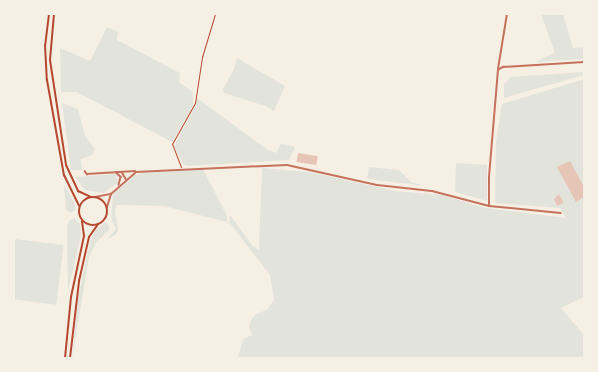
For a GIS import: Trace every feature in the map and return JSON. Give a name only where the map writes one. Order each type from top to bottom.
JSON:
[{"type":"main road","points":[[49,14],[45,45],[47,80],[64,175],[80,206],[79,214],[82,221],[84,236],[71,296],[65,358]]},
{"type":"main road","points":[[54,14],[50,60],[66,165],[78,191],[102,200],[107,207],[106,218],[98,224],[89,236],[79,281],[70,358]]},
{"type":"main road","points":[[80,206],[91,197]]},
{"type":"main road","points":[[82,221],[90,225],[98,224]]},
{"type":"street","points":[[489,206],[489,177],[498,70],[507,14]]},
{"type":"street","points":[[498,70],[503,67],[584,62]]},
{"type":"street","points":[[85,171],[87,174],[287,164],[377,185],[432,191],[489,206],[561,213]]},
{"type":"street","points":[[107,207],[111,194],[119,185],[139,171]]},
{"type":"street","points":[[116,172],[121,177],[126,179]]},
{"type":"street","points":[[120,172],[124,174],[126,179]]},
{"type":"street","points":[[119,185],[121,177]]},
{"type":"street","points":[[95,197],[111,194]]},
{"type":"path","points":[[182,169],[172,144],[187,121],[195,103],[202,57],[215,14]]},
{"type":"shaded area","points":[[541,14],[563,14],[573,48],[584,47],[584,59],[535,62],[555,53]]},
{"type":"shaded area","points":[[107,27],[118,32],[117,40],[180,73],[179,82],[193,92],[193,106],[172,142],[77,92],[61,92],[60,48],[90,61]]},
{"type":"shaded area","points":[[237,58],[285,86],[274,111],[265,106],[224,93],[223,89],[234,69]]},
{"type":"shaded area","points":[[584,72],[584,75],[504,98],[504,84],[511,77]]},
{"type":"shaded area","points":[[584,79],[584,297],[561,308],[584,335],[584,358],[238,358],[243,339],[252,335],[249,327],[251,320],[255,315],[268,309],[274,299],[270,275],[229,222],[230,215],[252,245],[259,250],[262,168],[309,172],[396,191],[442,195],[485,208],[566,218],[560,208],[495,203],[496,141],[502,104]]},
{"type":"shaded area","points":[[197,98],[268,150],[276,153],[281,144],[295,147],[289,160],[187,166],[183,164],[174,146],[194,109]]},
{"type":"shaded area","points":[[62,103],[78,109],[85,136],[95,149],[92,155],[81,159],[82,170],[71,170]]},
{"type":"shaded area","points":[[456,163],[487,165],[487,201],[455,192]]},
{"type":"shaded area","points":[[369,167],[399,170],[411,182],[426,186],[367,179]]},
{"type":"shaded area","points":[[203,169],[227,216],[227,222],[164,206],[117,205],[115,210],[118,231],[115,235],[106,240],[116,229],[111,218],[113,194],[134,176],[142,173]]},
{"type":"shaded area","points":[[117,174],[118,183],[103,193],[85,190],[75,177]]},
{"type":"shaded area","points":[[64,185],[75,203],[75,210],[71,213],[66,210]]},
{"type":"shaded area","points":[[75,218],[80,224],[81,235],[68,291],[67,226],[70,220]]},
{"type":"shaded area","points":[[106,222],[110,229],[96,243],[89,257],[72,358],[78,297],[90,243],[95,230]]},
{"type":"shaded area","points":[[14,239],[64,245],[56,305],[14,299]]},
{"type":"building","points":[[298,153],[318,156],[316,165],[297,162]]},
{"type":"building","points":[[570,161],[584,187],[584,197],[576,202],[557,167]]},
{"type":"building","points":[[559,194],[564,203],[557,206],[554,199]]}]
